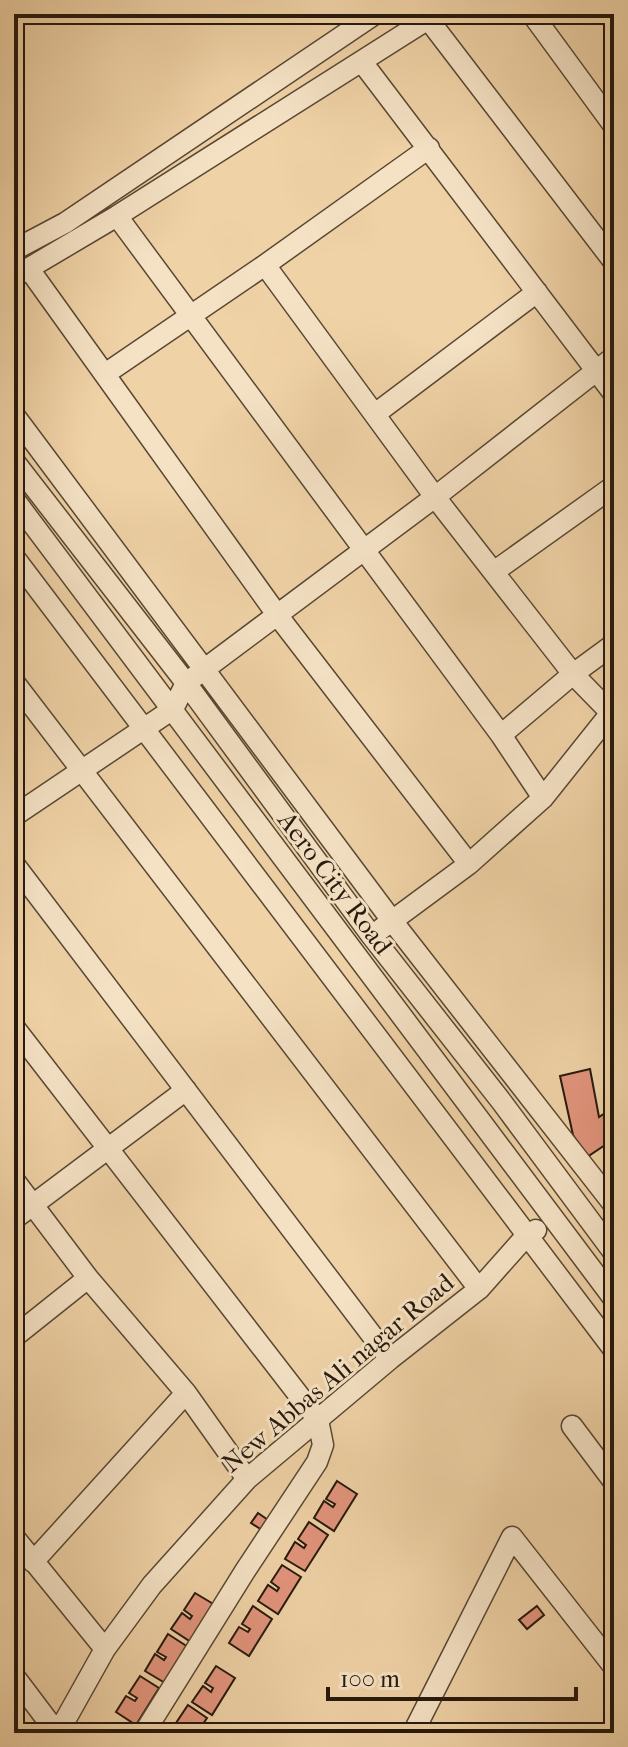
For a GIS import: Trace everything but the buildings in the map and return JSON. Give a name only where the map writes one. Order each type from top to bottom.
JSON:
[{"type":"street","points":[[14,250],[65,223],[375,14]]},
{"type":"street","points":[[532,14],[614,126]]},
{"type":"street","points":[[469,864],[278,616],[105,374],[22,273],[432,17],[614,262]]},
{"type":"street","points":[[362,62],[614,394]]},
{"type":"street","points":[[105,374],[429,148]]},
{"type":"street","points":[[117,216],[501,735],[543,798]]},
{"type":"street","points":[[265,265],[435,497],[573,674],[612,711],[543,798],[469,864],[371,935]]},
{"type":"street","points":[[375,414],[537,292]]},
{"type":"street","points":[[14,816],[143,729],[167,701],[195,677],[435,497],[614,357]]},
{"type":"street","points":[[14,415],[195,677],[608,1184],[614,1205]]},
{"type":"street","name":"Aero City Road","points":[[14,461],[195,677],[371,935],[501,1101],[614,1253]]},
{"type":"street","points":[[495,571],[614,486]]},
{"type":"street","name":"Aero City Road","points":[[14,499],[614,1299]]},
{"type":"street","points":[[14,557],[614,1350]]},
{"type":"street","points":[[501,735],[614,644]]},
{"type":"street","points":[[14,682],[479,1289]]},
{"type":"street","points":[[14,864],[390,1359]]},
{"type":"street","points":[[14,1027],[318,1420],[323,1445],[317,1462],[144,1733]]},
{"type":"street","points":[[14,1219],[186,1090]]},
{"type":"street","points":[[14,1180],[88,1278],[186,1393],[247,1479]]},
{"type":"street","points":[[577,1204],[608,1184]]},
{"type":"street","name":"New Abbas Ali nagar Road","points":[[57,1733],[105,1649],[152,1585],[247,1479],[479,1289],[527,1235],[577,1204]]},
{"type":"street","points":[[14,1337],[88,1278]]},
{"type":"street","points":[[33,1562],[186,1393]]},
{"type":"street","points":[[572,1426],[614,1482]]},
{"type":"street","points":[[14,1537],[105,1649]]},
{"type":"street","points":[[435,1733],[417,1724],[512,1537],[614,1667]]},
{"type":"street","points":[[14,1676],[57,1733]]}]
